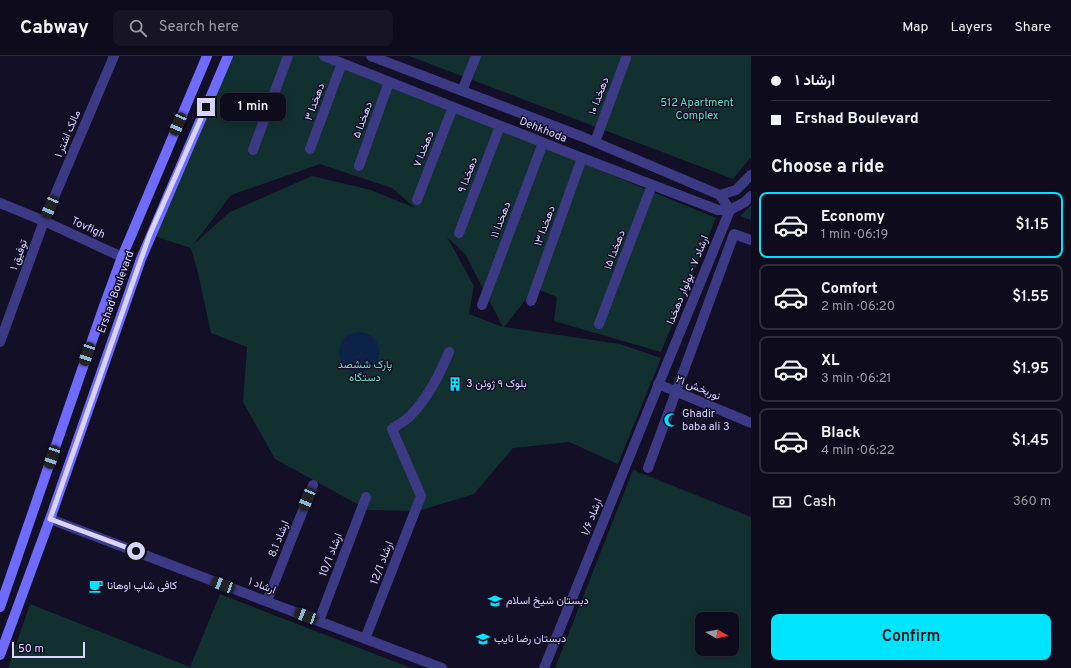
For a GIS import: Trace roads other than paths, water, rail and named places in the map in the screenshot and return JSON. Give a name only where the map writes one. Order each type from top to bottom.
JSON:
[{"type":"main road","name":"Ershad Boulevard","points":[[0,607],[122,257],[207,56]]},
{"type":"main road","name":"Ershad Boulevard","points":[[0,655],[50,519],[150,234],[228,56]]},
{"type":"main road","points":[[178,124],[195,133]]},
{"type":"street","name":"مالک اشتر ۱","points":[[44,221],[114,56]]},
{"type":"street","points":[[253,150],[288,56]]},
{"type":"street","name":"Dehkhoda","points":[[324,56],[652,185],[718,210],[730,210]]},
{"type":"street","name":"Dehkhoda","points":[[371,56],[595,142],[720,195]]},
{"type":"street","points":[[462,91],[476,56]]},
{"type":"street","name":"دهخدا ۱۰","points":[[595,142],[626,58]]},
{"type":"street","name":"دهخدا ۳","points":[[310,149],[342,63]]},
{"type":"street","name":"دهخدا ۵","points":[[359,166],[389,82]]},
{"type":"street","name":"دهخدا ۷","points":[[417,200],[454,107]]},
{"type":"street","name":"دهخدا ۹","points":[[459,233],[500,126]]},
{"type":"street","name":"دهخدا ۱۱","points":[[482,305],[543,143]]},
{"type":"street","name":"دهخدا ۱۳","points":[[531,301],[582,158]]},
{"type":"street","points":[[751,175],[736,190],[720,195],[730,210],[745,202],[751,196]]},
{"type":"street","name":"دهخدا ۱۵","points":[[599,324],[652,185]]},
{"type":"street","name":"Tovfigh","points":[[0,203],[44,221],[122,257]]},
{"type":"street","name":"ارشاد ۷ - بولوار دهخدا","points":[[660,380],[730,210]]},
{"type":"street","name":"توفیق ۱","points":[[0,342],[44,221]]},
{"type":"street","points":[[648,468],[734,234],[751,240]]},
{"type":"street","name":"ارشاد 12/1","points":[[365,639],[421,496],[392,429],[412,415],[424,400],[439,375],[449,352]]},
{"type":"street","name":"نوربخش ۲۱","points":[[660,380],[676,391],[751,423]]},
{"type":"street","name":"ارشاد ۱/۶","points":[[544,668],[660,380]]},
{"type":"street","name":"ارشاد 8.1","points":[[266,601],[313,485]]},
{"type":"street","name":"ارشاد 10/1","points":[[319,621],[366,497]]},
{"type":"street","name":"ارشاد ۱","points":[[50,519],[442,668]]},
{"type":"water","points":[[359,332],[373,338],[379,352],[373,366],[359,372],[345,366],[339,352],[345,338]]},
{"type":"place","name":"بلوک ۹ ژوئن 3","points":[[455,384]]},
{"type":"place","name":"Ghadir baba ali 3","points":[[671,420]]},
{"type":"place","name":"کافی شاپ اوهانا","points":[[96,586]]},
{"type":"place","name":"دبستان شیخ اسلام","points":[[495,601]]},
{"type":"place","name":"دبستان رضا نایب","points":[[483,639]]},
{"type":"park label","name":"512 Apartment Complex","points":[[697,109]]},
{"type":"park label","name":"پارک‌ ششصد دستگاه","points":[[365,371]]}]
